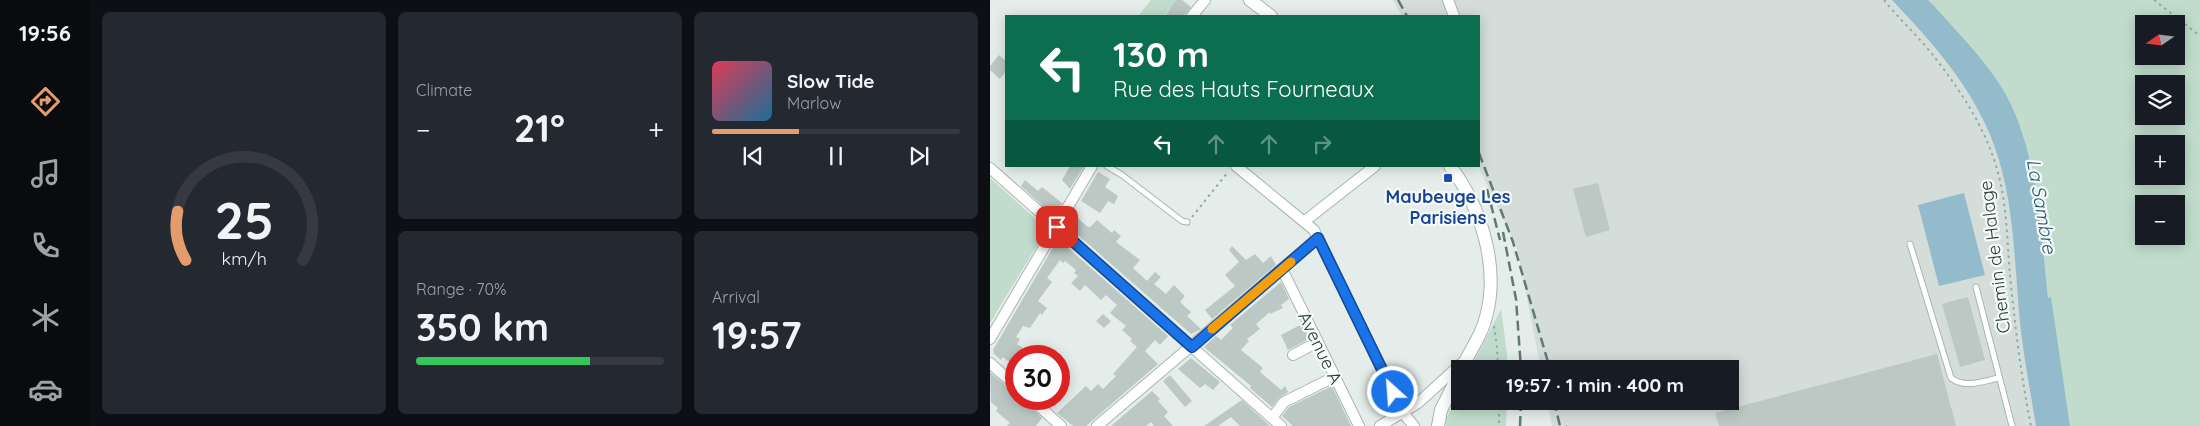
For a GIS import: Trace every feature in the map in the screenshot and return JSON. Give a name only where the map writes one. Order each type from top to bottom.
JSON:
[{"type":"street","points":[[1193,15],[1204,0]]},
{"type":"street","points":[[1250,0],[1270,15]]},
{"type":"street","points":[[1448,0],[1454,15]]},
{"type":"street","points":[[990,339],[1091,167]]},
{"type":"street","points":[[1235,167],[1304,221],[1318,238],[1404,413],[1414,426]]},
{"type":"street","points":[[1304,221],[1374,167]]},
{"type":"street","points":[[1451,167],[1470,196],[1485,236],[1489,279],[1487,314],[1466,360]]},
{"type":"street","points":[[990,168],[1281,426]]},
{"type":"street","points":[[1098,426],[1318,238]]},
{"type":"street","name":"Avenue A","points":[[1282,270],[1358,426]]},
{"type":"street","points":[[1293,354],[1318,342]]},
{"type":"street","points":[[990,362],[1005,376]]},
{"type":"street","points":[[1380,426],[1404,413],[1451,376]]},
{"type":"street","points":[[1272,418],[1284,402],[1334,377]]},
{"type":"street","points":[[1438,426],[1441,410],[1451,390]]},
{"type":"street","points":[[1043,410],[1061,426]]},
{"type":"lane","points":[[1109,167],[1182,221],[1187,222]]},
{"type":"lane","points":[[1910,244],[1950,378],[1957,383],[1967,385],[2000,378]]},
{"type":"lane","points":[[1976,287],[2012,426]]},
{"type":"path","name":"Chemin de Halage","points":[[1884,0],[1932,54],[1960,95],[1984,136],[1997,170],[2004,205],[2018,351],[2031,426]]},
{"type":"path","points":[[2154,0],[2200,36]]},
{"type":"path","points":[[1187,222],[1233,167]]},
{"type":"path","points":[[1487,314],[1493,323],[1498,360]]},
{"type":"path","points":[[1499,410],[1499,426]]},
{"type":"shaded area","points":[[1393,0],[1928,0],[1985,65],[2070,426],[1552,426],[1549,410],[1739,410],[1739,360],[1539,360],[1517,248],[1478,167],[1480,167],[1480,15],[1401,15]]},
{"type":"green space","points":[[1151,0],[1176,0],[1172,6],[1185,15],[1179,15],[1170,8],[1165,15],[1139,15]]},
{"type":"green space","points":[[1928,0],[2200,0],[2200,426],[2070,426],[2051,300],[2048,298],[2031,163],[2021,129],[2004,93]]},
{"type":"green space","points":[[990,178],[1047,229],[990,323]]},
{"type":"green space","points":[[1501,309],[1507,360],[1475,360]]},
{"type":"green space","points":[[1451,408],[1451,410],[1507,410],[1506,426],[1446,426],[1446,419]]},
{"type":"water","points":[[1892,0],[1928,0],[1990,70],[2005,93],[2016,117],[2025,141],[2036,193],[2048,298],[2051,297],[2070,426],[2036,426],[2021,332],[2007,191],[1986,124],[1951,67]]},
{"type":"water","points":[[1964,193],[1985,275],[1939,286],[1918,205]]},
{"type":"building","points":[[1176,0],[1182,0],[1191,7],[1185,15],[1166,15]]},
{"type":"building","points":[[999,55],[1005,60],[1005,72],[1000,79],[990,70],[990,66]]},
{"type":"building","points":[[1069,167],[1083,167],[1070,189],[1062,180]]},
{"type":"building","points":[[1098,172],[1110,179],[1105,187],[1118,196],[1114,204],[1108,201],[1100,213],[1081,201]]},
{"type":"building","points":[[1025,180],[1038,191],[1042,187],[1062,203],[1054,216],[1021,186]]},
{"type":"building","points":[[1598,183],[1610,230],[1586,237],[1573,189]]},
{"type":"building","points":[[1073,214],[1088,227],[1097,220],[1112,233],[1114,230],[1121,236],[1116,242],[1140,260],[1133,268],[1147,281],[1155,272],[1161,277],[1154,284],[1166,294],[1174,285],[1185,296],[1180,302],[1191,312],[1187,316],[1201,329],[1191,334],[1078,235],[1069,226]]},
{"type":"building","points":[[1058,239],[1168,336],[1160,345],[1155,340],[1145,351],[1158,364],[1086,426],[1073,426],[1057,413],[1060,410],[1070,410],[1070,401],[1086,386],[1091,391],[1098,384],[1103,389],[1116,376],[1113,374],[1137,347],[1130,341],[1132,339],[1122,330],[1126,326],[1110,313],[1117,305],[1106,295],[1101,300],[1085,285],[1080,291],[1071,283],[1078,276],[1074,273],[1076,270],[1065,261],[1063,263],[1060,260],[1047,278],[1052,282],[1038,301],[1047,308],[1042,315],[1040,313],[1030,328],[1023,326],[1016,337],[1020,339],[1017,344],[1018,345],[1005,345],[1005,359],[1003,357],[1001,360],[994,354],[993,350]]},
{"type":"building","points":[[1232,246],[1246,260],[1255,254],[1263,263],[1271,256],[1276,265],[1212,319],[1205,310],[1235,286],[1225,275],[1239,262],[1229,250]]},
{"type":"building","points":[[1281,282],[1289,299],[1281,305],[1283,308],[1270,314],[1270,312],[1256,324],[1260,329],[1247,339],[1249,341],[1241,350],[1263,368],[1260,372],[1281,390],[1285,386],[1288,392],[1279,398],[1272,407],[1250,388],[1251,386],[1204,347],[1216,336],[1221,340],[1233,328],[1230,325]]},
{"type":"building","points":[[1968,297],[1985,360],[1960,367],[1942,304]]},
{"type":"building","points":[[1103,314],[1111,321],[1104,328],[1096,321]]},
{"type":"building","points":[[1302,324],[1309,339],[1288,350],[1281,335]]},
{"type":"building","points":[[1937,354],[1956,426],[1719,426],[1715,413],[1726,410],[1739,410],[1739,407]]},
{"type":"building","points":[[1191,358],[1220,382],[1213,390],[1205,384],[1200,388],[1178,369]]},
{"type":"building","points":[[990,372],[1005,385],[1005,410],[1034,410],[1042,418],[1036,426],[1007,426],[1010,423],[996,411],[998,408],[991,402]]},
{"type":"building","points":[[1170,375],[1192,401],[1185,407],[1163,381]]},
{"type":"building","points":[[1332,386],[1351,426],[1293,426],[1282,416],[1289,407]]},
{"type":"building","points":[[1152,391],[1160,399],[1158,401],[1168,412],[1164,416],[1173,426],[1154,426],[1151,422],[1146,426],[1111,426]]},
{"type":"building","points":[[1242,400],[1270,426],[1240,426],[1231,417],[1218,426],[1204,426]]},
{"type":"railway","points":[[1398,0],[1406,15]]},
{"type":"railway","points":[[1480,156],[1513,242],[1547,360]]},
{"type":"railway","points":[[1487,189],[1500,240]]},
{"type":"railway","points":[[1503,232],[1516,299],[1520,360]]},
{"type":"railway","points":[[1520,426],[1521,410]]},
{"type":"railway","points":[[1556,410],[1560,426]]},
{"type":"slow traffic","points":[[1212,329],[1291,262]]},
{"type":"place","name":"Maubeuge Les Parisiens","points":[[1448,178]]},
{"type":"route","points":[[1057,227],[1192,347],[1318,238],[1393,392]]},
{"type":"water label","name":"La Sambre","points":[[2042,206]]}]
